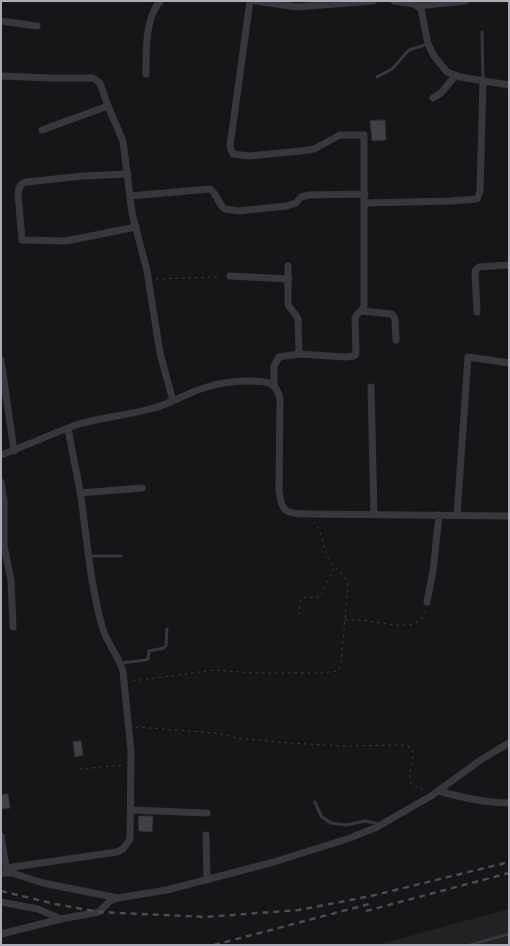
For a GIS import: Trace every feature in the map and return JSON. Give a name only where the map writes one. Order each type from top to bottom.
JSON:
[{"type":"street","points":[[146,74],[147,40],[154,12],[160,1]]},
{"type":"street","points":[[250,1],[230,151],[238,156],[301,151],[314,149],[340,135],[364,135],[365,296],[364,307],[355,318],[356,349],[354,356],[299,354],[280,357],[274,366],[274,386]]},
{"type":"street","points":[[255,1],[297,7],[373,1]]},
{"type":"street","points":[[394,1],[421,4],[465,1]]},
{"type":"street","points":[[421,4],[428,44],[441,66],[447,72],[455,76],[509,85]]},
{"type":"street","points":[[1,22],[37,26]]},
{"type":"street","points":[[1,76],[93,78],[100,83],[122,141],[130,196],[144,254],[160,353],[173,401]]},
{"type":"street","points":[[433,98],[441,93],[455,76]]},
{"type":"street","points":[[365,203],[451,202],[477,199],[480,191],[483,80]]},
{"type":"street","points":[[42,130],[108,106]]},
{"type":"street","points":[[128,174],[74,177],[22,184],[18,194],[22,240],[66,241],[136,227]]},
{"type":"street","points":[[130,196],[210,189],[214,192],[221,206],[230,211],[238,211],[293,205],[305,196],[365,194]]},
{"type":"street","points":[[476,312],[475,271],[478,266],[509,265]]},
{"type":"street","points":[[288,266],[288,304],[298,319],[299,354]]},
{"type":"street","points":[[230,276],[289,280]]},
{"type":"street","points":[[362,311],[392,314],[395,319],[396,340]]},
{"type":"street","points":[[457,515],[468,358],[509,363]]},
{"type":"street","points":[[1,360],[14,450]]},
{"type":"street","points":[[1,455],[68,428],[163,406],[206,387],[222,383],[260,381],[268,382],[274,386],[278,391],[280,399],[280,502],[287,512],[293,514],[509,516]]},
{"type":"street","points":[[371,387],[374,515]]},
{"type":"street","points":[[5,872],[123,849],[130,839],[132,764],[125,682],[121,663],[106,639],[102,628],[87,556],[80,493],[68,428]]},
{"type":"street","points":[[1,482],[4,501],[2,525],[11,580],[14,627]]},
{"type":"street","points":[[80,493],[142,488]]},
{"type":"street","points":[[427,602],[433,571],[439,515]]},
{"type":"street","points":[[1,934],[99,912],[110,901],[118,898],[152,894],[207,880],[323,848],[350,838],[380,825],[436,793],[487,756],[509,743]]},
{"type":"street","points":[[436,793],[495,803],[509,803]]},
{"type":"street","points":[[131,810],[207,813]]},
{"type":"street","points":[[206,835],[207,880]]},
{"type":"street","points":[[1,836],[5,872]]},
{"type":"street","points":[[5,872],[63,887],[118,898]]},
{"type":"street","points":[[1,902],[38,909],[61,919]]},
{"type":"lane","points":[[482,32],[483,80]]},
{"type":"lane","points":[[377,76],[392,69],[409,50],[428,44]]},
{"type":"lane","points":[[87,556],[121,556]]},
{"type":"lane","points":[[121,663],[146,660],[148,659],[149,651],[164,648],[166,645],[167,629]]},
{"type":"lane","points":[[315,802],[321,816],[330,823],[346,825],[364,821],[380,825]]},
{"type":"lane","points":[[470,945],[509,934]]},
{"type":"path","points":[[148,279],[217,277]]},
{"type":"path","points":[[125,682],[214,670],[265,673],[338,671],[341,664],[348,586],[345,579],[334,568],[324,549],[320,530],[309,514]]},
{"type":"path","points":[[299,615],[301,598],[320,596],[333,574],[334,568]]},
{"type":"path","points":[[344,620],[371,621],[397,626],[410,624],[424,616],[427,602]]},
{"type":"path","points":[[130,726],[216,733],[237,738],[289,743],[356,746],[406,745],[410,746],[413,752],[409,770],[411,784],[436,793]]},
{"type":"path","points":[[80,769],[132,764]]},
{"type":"shaded area","points":[[509,909],[509,945],[376,945]]},
{"type":"building","points":[[385,120],[386,140],[372,141],[370,121]]},
{"type":"building","points":[[81,741],[83,755],[75,757],[73,742]]},
{"type":"building","points":[[8,794],[10,808],[1,809],[1,795]]},
{"type":"building","points":[[139,816],[153,816],[152,832],[139,831]]},
{"type":"railway","points":[[1,891],[99,912],[205,917],[299,910],[371,896],[509,862]]},
{"type":"railway","points":[[366,911],[509,873]]},
{"type":"railway","points":[[214,945],[373,903]]}]
